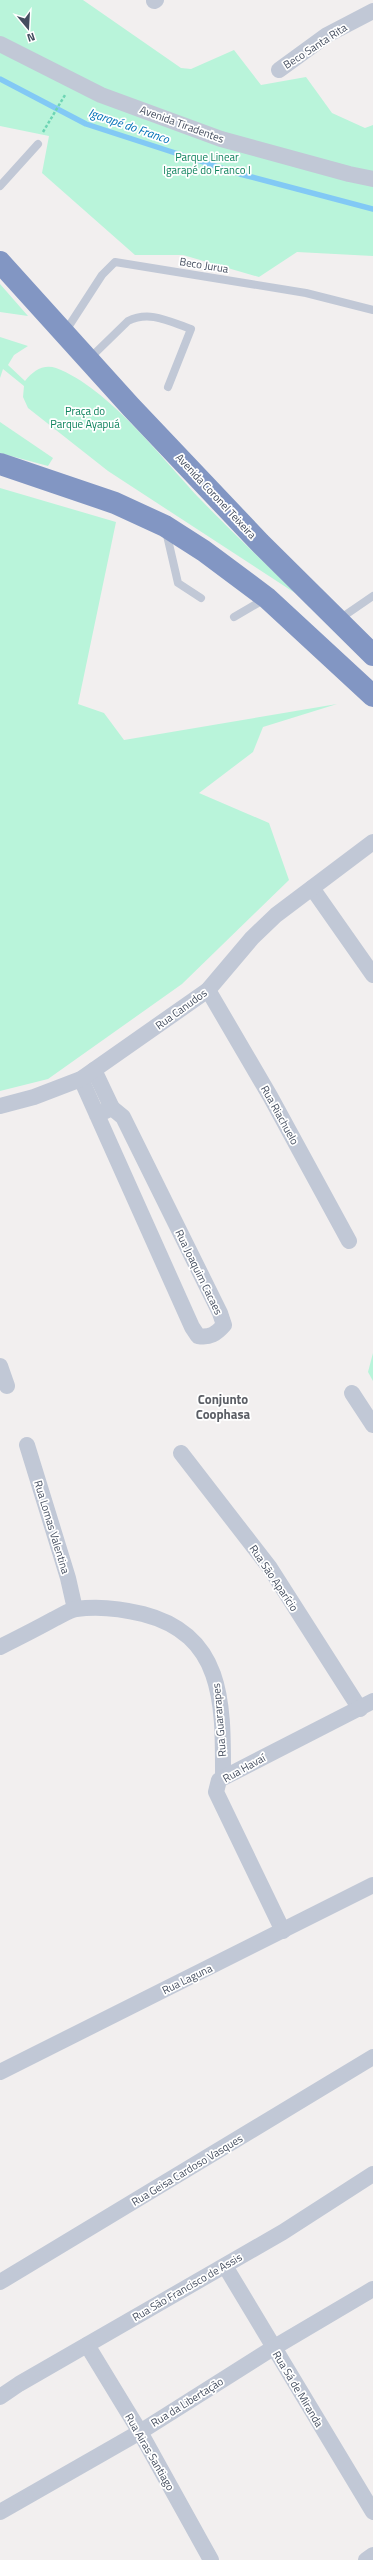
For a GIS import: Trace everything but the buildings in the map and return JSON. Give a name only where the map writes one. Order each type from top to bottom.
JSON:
[{"type":"highway","name":"Avenida Coronel Teixeira","points":[[0,262],[89,360],[260,543],[373,655]]},
{"type":"highway","points":[[0,464],[108,501],[165,526],[204,551],[267,598],[373,696]]},
{"type":"street","name":"Beco Santa Rita","points":[[279,70],[327,35],[373,11]]},
{"type":"street","name":"Avenida Tiradentes","points":[[0,44],[101,95],[220,139],[349,174],[373,179]]},
{"type":"street","points":[[349,174],[373,167]]},
{"type":"street","name":"Rua Canudos","points":[[0,1106],[34,1097],[88,1074],[208,990],[252,938],[276,915],[373,842]]},
{"type":"street","points":[[312,888],[373,975]]},
{"type":"street","name":"Rua Riachuelo","points":[[208,990],[270,1096],[349,1241]]},
{"type":"street","name":"Rua Joaquim Cacaes","points":[[88,1074],[181,1307],[198,1336],[208,1338],[218,1333],[224,1325],[220,1313],[123,1117],[118,1110],[104,1111]]},
{"type":"street","points":[[0,1366],[7,1386]]},
{"type":"street","points":[[352,1393],[373,1424]]},
{"type":"street","name":"Rua Lomas Valentina","points":[[27,1445],[68,1578],[75,1609]]},
{"type":"street","name":"Rua São Aparício","points":[[181,1453],[270,1568],[366,1705]]},
{"type":"street","name":"Rua Guararapes","points":[[0,1647],[75,1609],[126,1610],[163,1619],[191,1638],[204,1653],[216,1680],[223,1742],[223,1776]]},
{"type":"street","name":"Rua Havaí","points":[[283,1931],[216,1792],[219,1780],[223,1776],[366,1705]]},
{"type":"street","name":"Rua Laguna","points":[[0,2072],[373,1885]]},
{"type":"street","name":"Rua Geisa Cardoso Vasques","points":[[0,2282],[373,2057]]},
{"type":"street","name":"Rua São Francisco de Assis","points":[[0,2397],[19,2384],[87,2344],[283,2232],[373,2174]]},
{"type":"street","name":"Rua Sá de Miranda","points":[[224,2266],[373,2512]]},
{"type":"street","name":"Rua da Libertação","points":[[0,2512],[140,2432],[273,2348],[373,2289]]},
{"type":"street","name":"Rua Airas Santiago","points":[[87,2344],[140,2432],[211,2560]]},
{"type":"street","points":[[366,2560],[373,2555]]},
{"type":"lane","points":[[0,186],[38,144]]},
{"type":"lane","name":"Beco Jurua","points":[[65,332],[102,275],[115,262],[306,293],[373,310]]},
{"type":"lane","points":[[89,360],[128,321],[140,316],[152,315],[191,329],[168,387]]},
{"type":"lane","points":[[165,526],[178,583],[201,598]]},
{"type":"lane","points":[[338,621],[373,596]]},
{"type":"lane","points":[[234,617],[267,598]]},
{"type":"path","points":[[45,129],[69,88]]},
{"type":"green space","name":"Parque Linear Igarapé do Franco I","points":[[0,0],[83,0],[181,68],[191,69],[234,50],[261,85],[306,77],[332,113],[365,128],[373,125],[373,256],[297,252],[259,277],[183,255],[135,255],[42,173],[49,136],[0,126]]},
{"type":"green space","points":[[0,284],[28,316],[0,312]]},
{"type":"green space","name":"Praça do Parque Ayapuá","points":[[0,337],[28,346],[14,355],[8,365],[25,381],[31,374],[39,369],[51,367],[76,378],[96,391],[153,446],[202,501],[295,593],[108,471],[28,408],[23,397],[24,386],[3,369],[0,378]]},
{"type":"green space","name":"Praça do Parque Ayapuá","points":[[0,422],[53,458],[48,466],[0,453]]},
{"type":"green space","points":[[0,488],[116,522],[78,704],[104,713],[124,740],[337,704],[263,727],[253,752],[199,793],[269,823],[289,880],[182,984],[48,1079],[0,1091]]},
{"type":"green space","points":[[373,1353],[373,1381],[368,1372]]},
{"type":"waterway","name":"Igarapé do Franco","points":[[0,79],[86,124],[240,174],[373,209]]},
{"type":"district","name":"Conjunto Coophasa","points":[[223,1406]]}]
